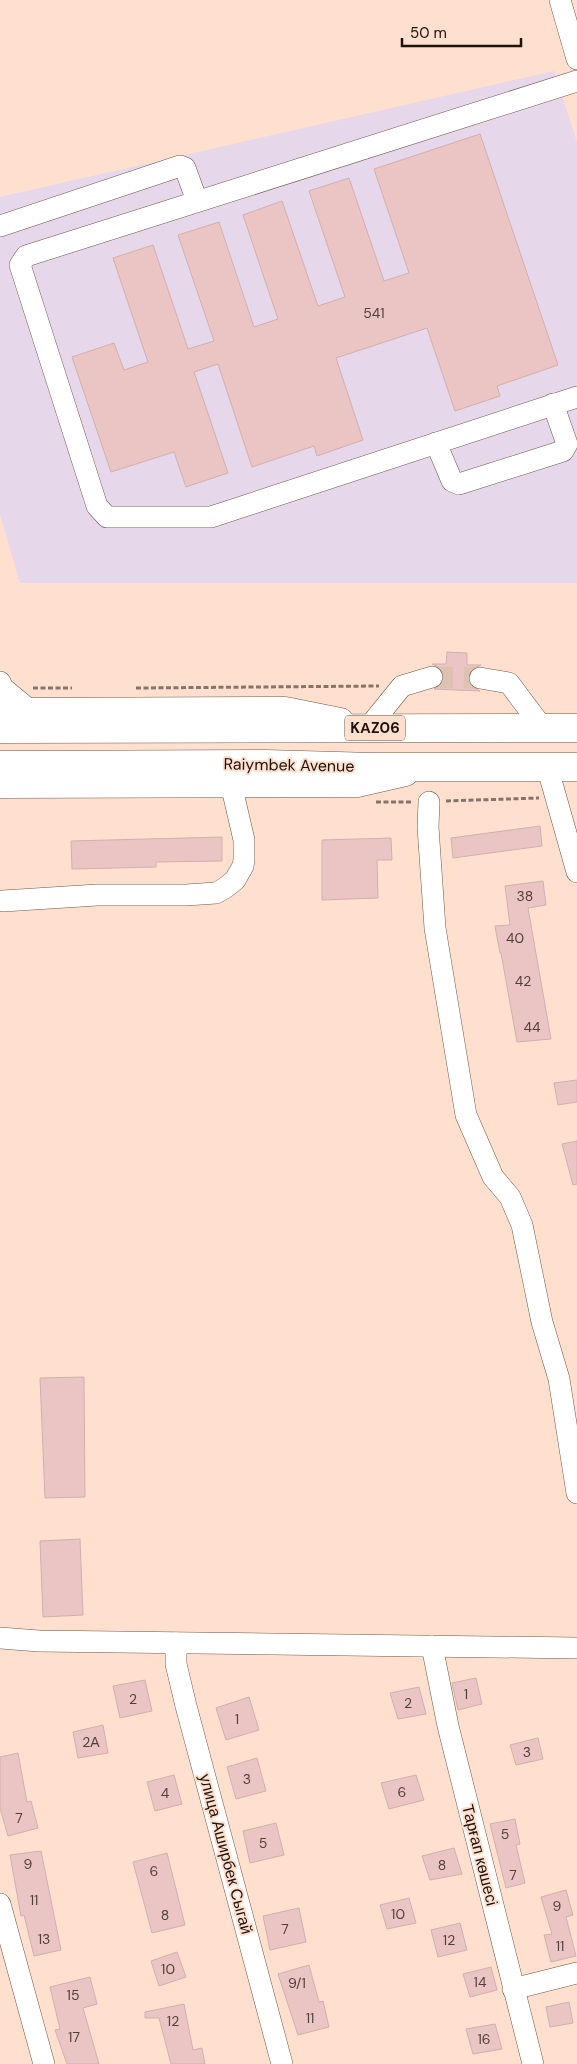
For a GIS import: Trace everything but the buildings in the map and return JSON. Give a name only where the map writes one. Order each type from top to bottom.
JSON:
[{"type":"main road","points":[[1,694],[32,712],[284,711],[368,728]]},
{"type":"main road","name":"KАZ06","points":[[0,729],[577,728]]},
{"type":"main road","name":"Raiymbek Avenue","points":[[0,765],[266,764],[577,767]]},
{"type":"main road","points":[[0,784],[357,783],[430,766]]},
{"type":"street","points":[[560,0],[577,59]]},
{"type":"street","points":[[577,81],[26,256],[20,265],[97,506],[107,517],[211,517],[577,397]]},
{"type":"street","points":[[0,226],[180,166],[185,168],[197,201]]},
{"type":"street","points":[[436,443],[452,481],[459,484],[563,451],[567,444],[553,404]]},
{"type":"street","points":[[368,728],[402,686],[432,677]]},
{"type":"street","points":[[480,678],[509,683],[542,727]]},
{"type":"street","points":[[547,766],[577,872]]},
{"type":"street","points":[[3,901],[97,895],[216,893],[235,880],[243,866],[244,860],[244,840],[232,784]]},
{"type":"street","points":[[429,802],[428,827],[435,928],[466,1115],[493,1178],[510,1197],[522,1225],[542,1322],[559,1379],[577,1493]]},
{"type":"street","points":[[0,1638],[39,1641],[577,1648]]},
{"type":"street","name":"улица Аширбек Сыгай","points":[[176,1643],[176,1664],[186,1706],[282,2064]]},
{"type":"street","name":"Тарғап көшесі","points":[[432,1646],[448,1726],[533,2064]]},
{"type":"street","points":[[0,1904],[44,2064]]},
{"type":"street","points":[[513,1989],[577,1973]]},
{"type":"path","points":[[133,688],[402,686]]},
{"type":"path","points":[[1,694],[76,688]]},
{"type":"shaded area","points":[[554,71],[577,142],[577,583],[20,583],[0,515],[0,197]]},
{"type":"tunnel","points":[[432,677],[480,678]]}]
